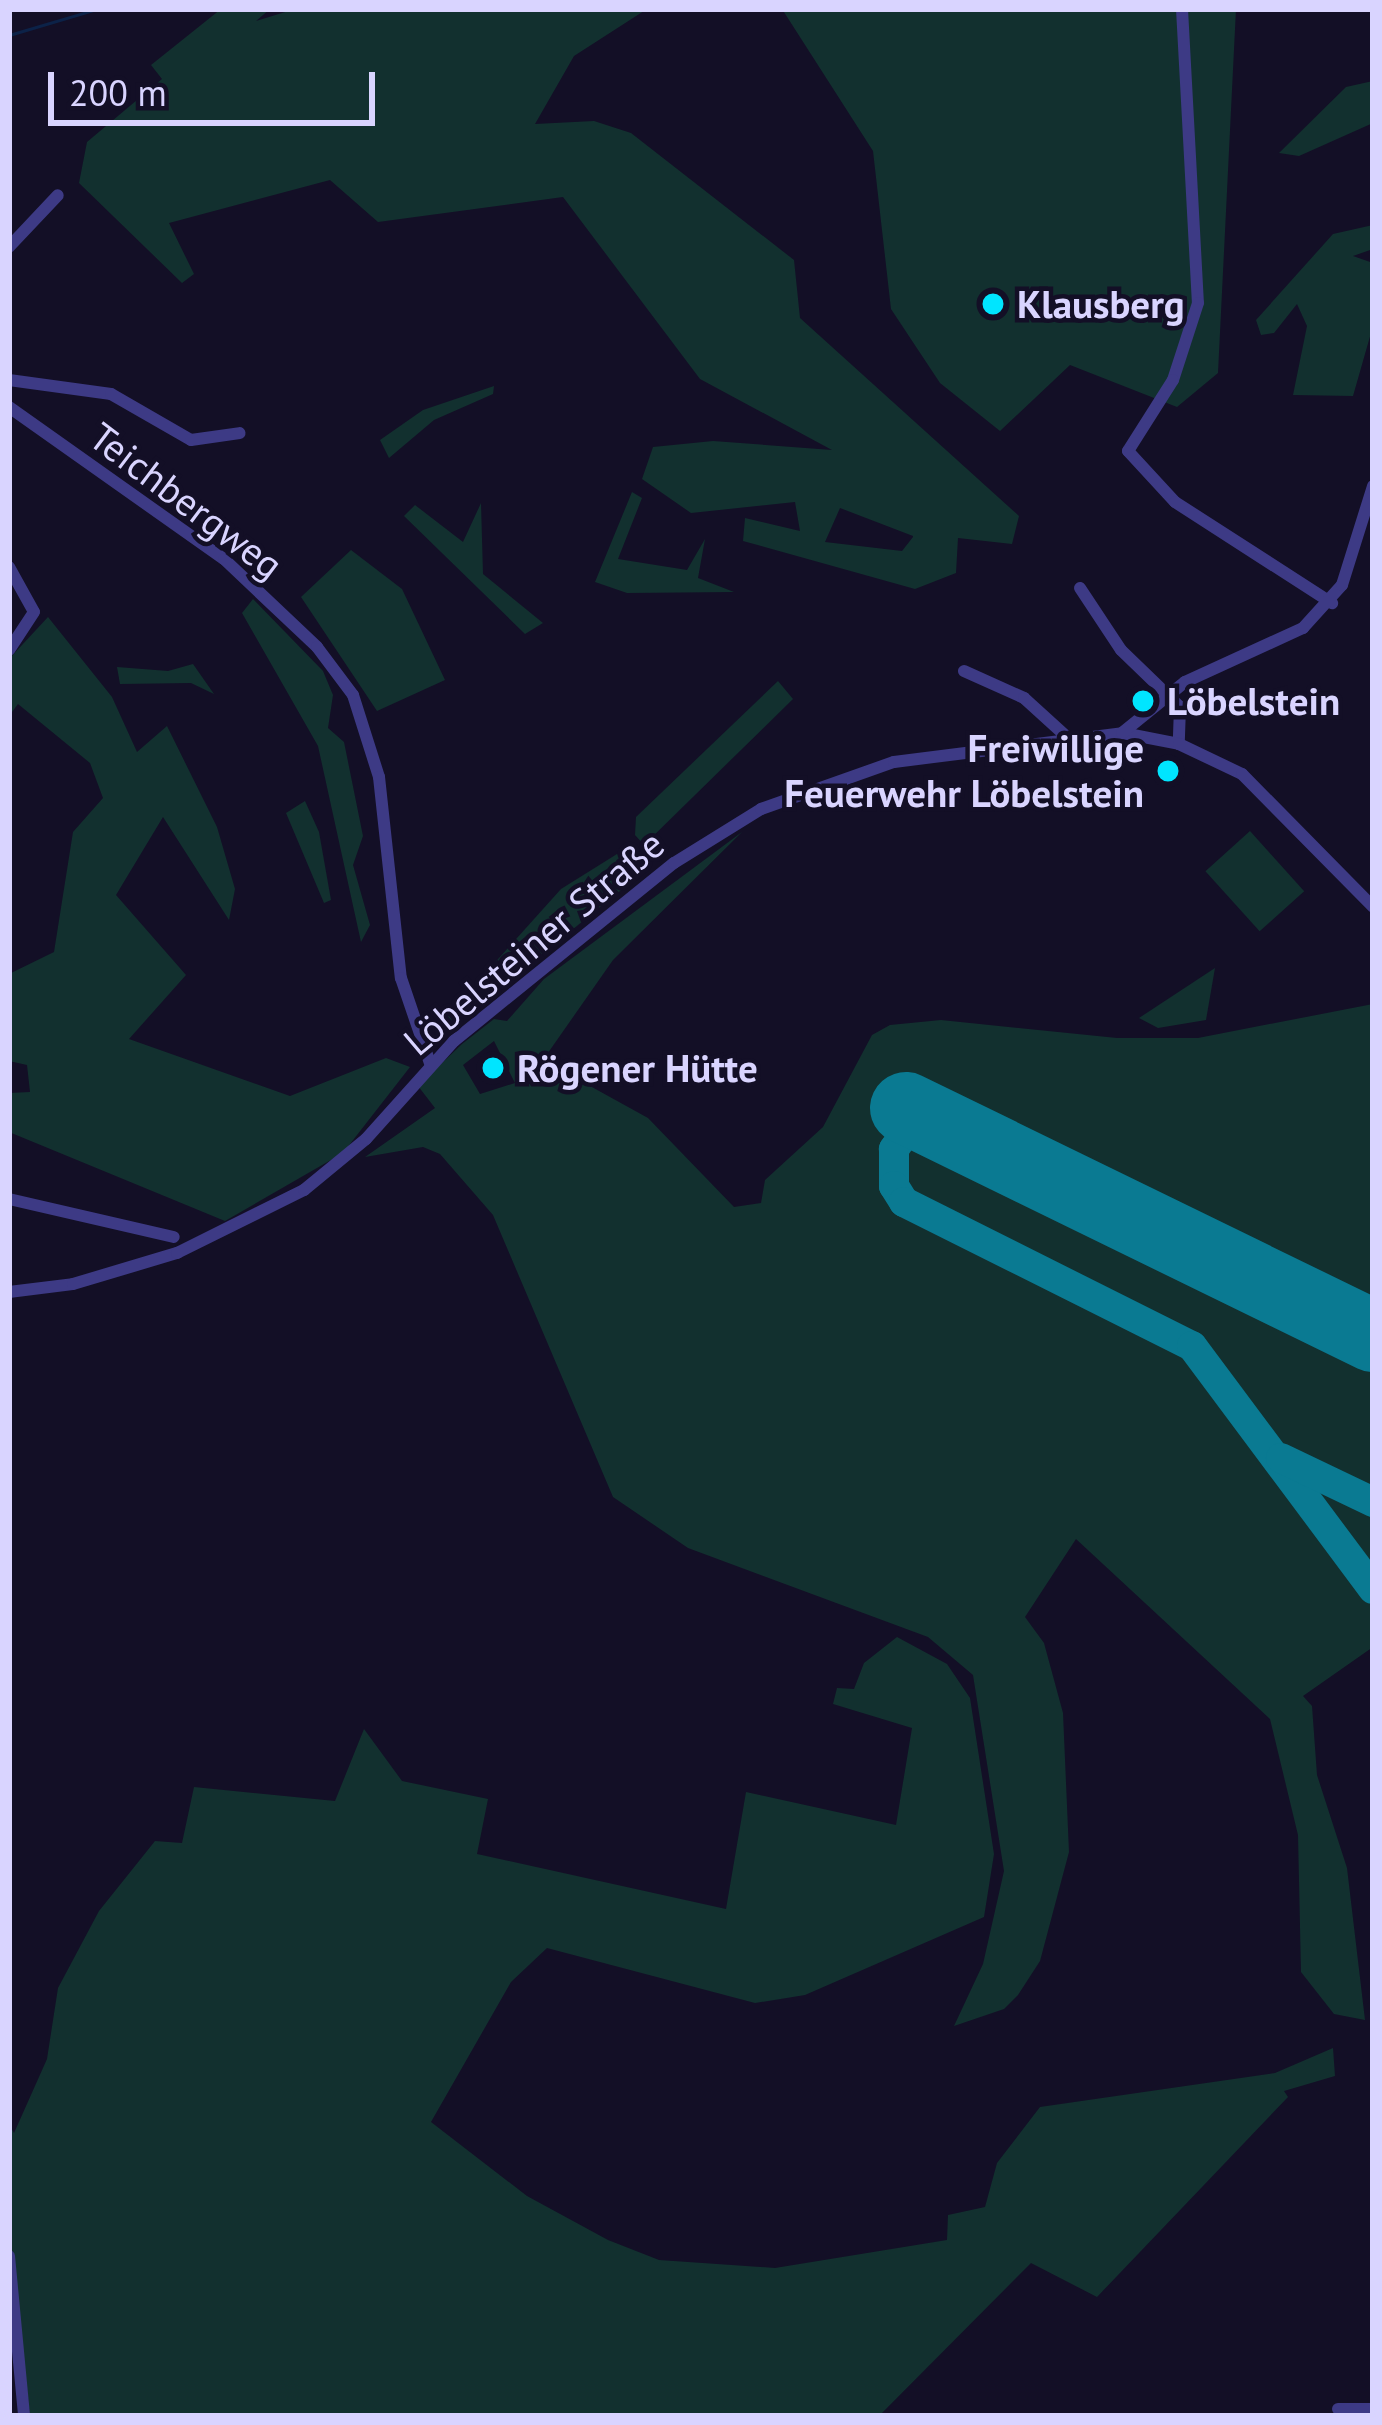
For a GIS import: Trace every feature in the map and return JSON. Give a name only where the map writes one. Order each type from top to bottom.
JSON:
[{"type":"street","points":[[1182,9],[1198,303],[1173,380],[1128,452],[1175,502],[1332,604]]},
{"type":"street","points":[[9,247],[58,195]]},
{"type":"street","points":[[9,380],[112,394],[190,440],[240,433]]},
{"type":"street","name":"Teichbergweg","points":[[9,407],[224,559],[317,647],[352,695],[379,777],[401,978],[430,1063]]},
{"type":"street","points":[[1122,734],[1207,670],[1304,628],[1332,604],[1372,490]]},
{"type":"street","points":[[9,567],[34,613],[9,650]]},
{"type":"street","points":[[1080,588],[1121,650],[1184,718],[1179,744],[1270,798],[1373,907]]},
{"type":"street","points":[[964,671],[1024,698],[1069,739]]},
{"type":"street","name":"Löbelsteiner Straße","points":[[9,1292],[138,1267],[271,1208],[343,1162],[430,1063],[674,863],[761,808],[894,762],[1122,734],[1179,744]]},
{"type":"street","points":[[9,1199],[174,1237]]},
{"type":"street","points":[[9,2256],[24,2416]]},
{"type":"street","points":[[1338,2409],[1373,2409]]},
{"type":"green space","points":[[221,9],[270,9],[256,21],[295,9],[647,9],[574,56],[535,124],[594,121],[631,133],[794,260],[800,318],[1019,516],[1012,544],[958,538],[956,573],[915,589],[743,541],[745,518],[800,531],[795,502],[691,513],[642,479],[653,447],[713,441],[832,450],[700,379],[563,197],[378,222],[330,180],[169,223],[194,274],[182,283],[79,183],[87,142],[162,79],[151,65]],"holes":[[[840,508],[913,536],[902,551],[825,542]]]},
{"type":"green space","points":[[782,9],[1236,9],[1218,373],[1177,407],[1070,365],[1000,431],[940,383],[891,309],[873,151]]},
{"type":"green space","points":[[1373,81],[1373,123],[1299,156],[1279,153],[1346,87]]},
{"type":"green space","points":[[1373,225],[1373,249],[1353,256],[1373,263],[1373,326],[1353,396],[1293,395],[1307,326],[1297,304],[1274,333],[1261,335],[1256,320],[1333,234]]},
{"type":"green space","points":[[494,386],[493,394],[434,420],[389,458],[380,440],[423,410]]},
{"type":"green space","points":[[632,492],[642,498],[618,559],[687,570],[705,539],[698,578],[734,592],[627,593],[595,582]]},
{"type":"green space","points":[[481,503],[483,574],[543,623],[525,634],[404,516],[415,505],[463,542]]},
{"type":"green space","points":[[351,550],[402,589],[445,680],[377,711],[301,597]]},
{"type":"green space","points":[[253,599],[323,671],[333,695],[328,728],[344,742],[363,836],[353,865],[370,925],[361,942],[318,746],[242,613]]},
{"type":"green space","points":[[48,617],[112,697],[137,752],[167,726],[217,827],[235,889],[229,920],[163,817],[116,895],[186,975],[129,1039],[290,1096],[386,1058],[410,1067],[343,1153],[225,1221],[9,1132],[9,1093],[30,1092],[27,1065],[9,1061],[9,974],[54,952],[73,832],[103,798],[90,763],[18,704],[9,716],[9,659]]},
{"type":"green space","points":[[193,664],[214,694],[191,683],[120,684],[117,667],[168,671]]},
{"type":"green space","points":[[778,681],[793,699],[644,845],[635,835],[636,817]]},
{"type":"green space","points":[[305,801],[319,832],[331,900],[324,903],[286,813]]},
{"type":"green space","points":[[1250,831],[1304,891],[1260,931],[1205,871]]},
{"type":"green space","points":[[742,832],[613,960],[543,1060],[648,1118],[734,1207],[761,1203],[765,1180],[823,1127],[872,1035],[890,1025],[941,1020],[1117,1038],[1198,1038],[1373,1004],[1373,1647],[1303,1696],[1312,1706],[1317,1775],[1347,1868],[1365,2020],[1334,2014],[1301,1972],[1298,1835],[1270,1719],[1076,1539],[1025,1617],[1044,1643],[1063,1713],[1069,1852],[1040,1961],[1018,1995],[1004,2009],[954,2026],[983,1964],[1004,1871],[973,1675],[928,1637],[688,1548],[613,1497],[493,1215],[440,1154],[423,1147],[365,1157],[435,1108],[418,1086],[494,1019],[507,1021],[544,979]],"holes":[[[494,1041],[515,1083],[480,1094],[463,1065]]]},
{"type":"green space","points":[[617,854],[642,873],[455,1025],[438,1026],[561,889]]},
{"type":"green space","points":[[1215,968],[1206,1020],[1158,1028],[1139,1018]]},
{"type":"green space","points":[[897,1637],[947,1664],[970,1698],[994,1854],[984,1917],[805,1995],[755,2003],[547,1948],[511,1982],[431,2122],[527,2196],[608,2240],[659,2260],[775,2268],[947,2240],[948,2215],[985,2207],[997,2163],[1040,2107],[1275,2073],[1333,2048],[1335,2076],[1284,2091],[1288,2097],[1097,2297],[1031,2263],[879,2416],[30,2416],[9,2224],[9,2124],[14,2133],[47,2059],[58,1988],[99,1911],[155,1841],[182,1843],[194,1787],[335,1801],[364,1729],[402,1781],[488,1799],[477,1854],[726,1909],[746,1792],[896,1825],[912,1728],[833,1704],[837,1688],[854,1689],[864,1663]]},
{"type":"waterway","points":[[9,35],[97,9]]},
{"type":"taxiway","points":[[918,1115],[894,1149],[894,1186],[904,1202],[1192,1346],[1373,1589]]},
{"type":"taxiway","points":[[1281,1458],[1373,1502]]},
{"type":"runway","points":[[906,1108],[1373,1336]]},
{"type":"place","name":"Klausberg","points":[[993,304]]},
{"type":"place","name":"Löbelstein","points":[[1143,701]]},
{"type":"place","name":"Freiwillige Feuerwehr Löbelstein","points":[[1168,771]]},
{"type":"place","name":"Rögener Hütte","points":[[493,1068]]}]
